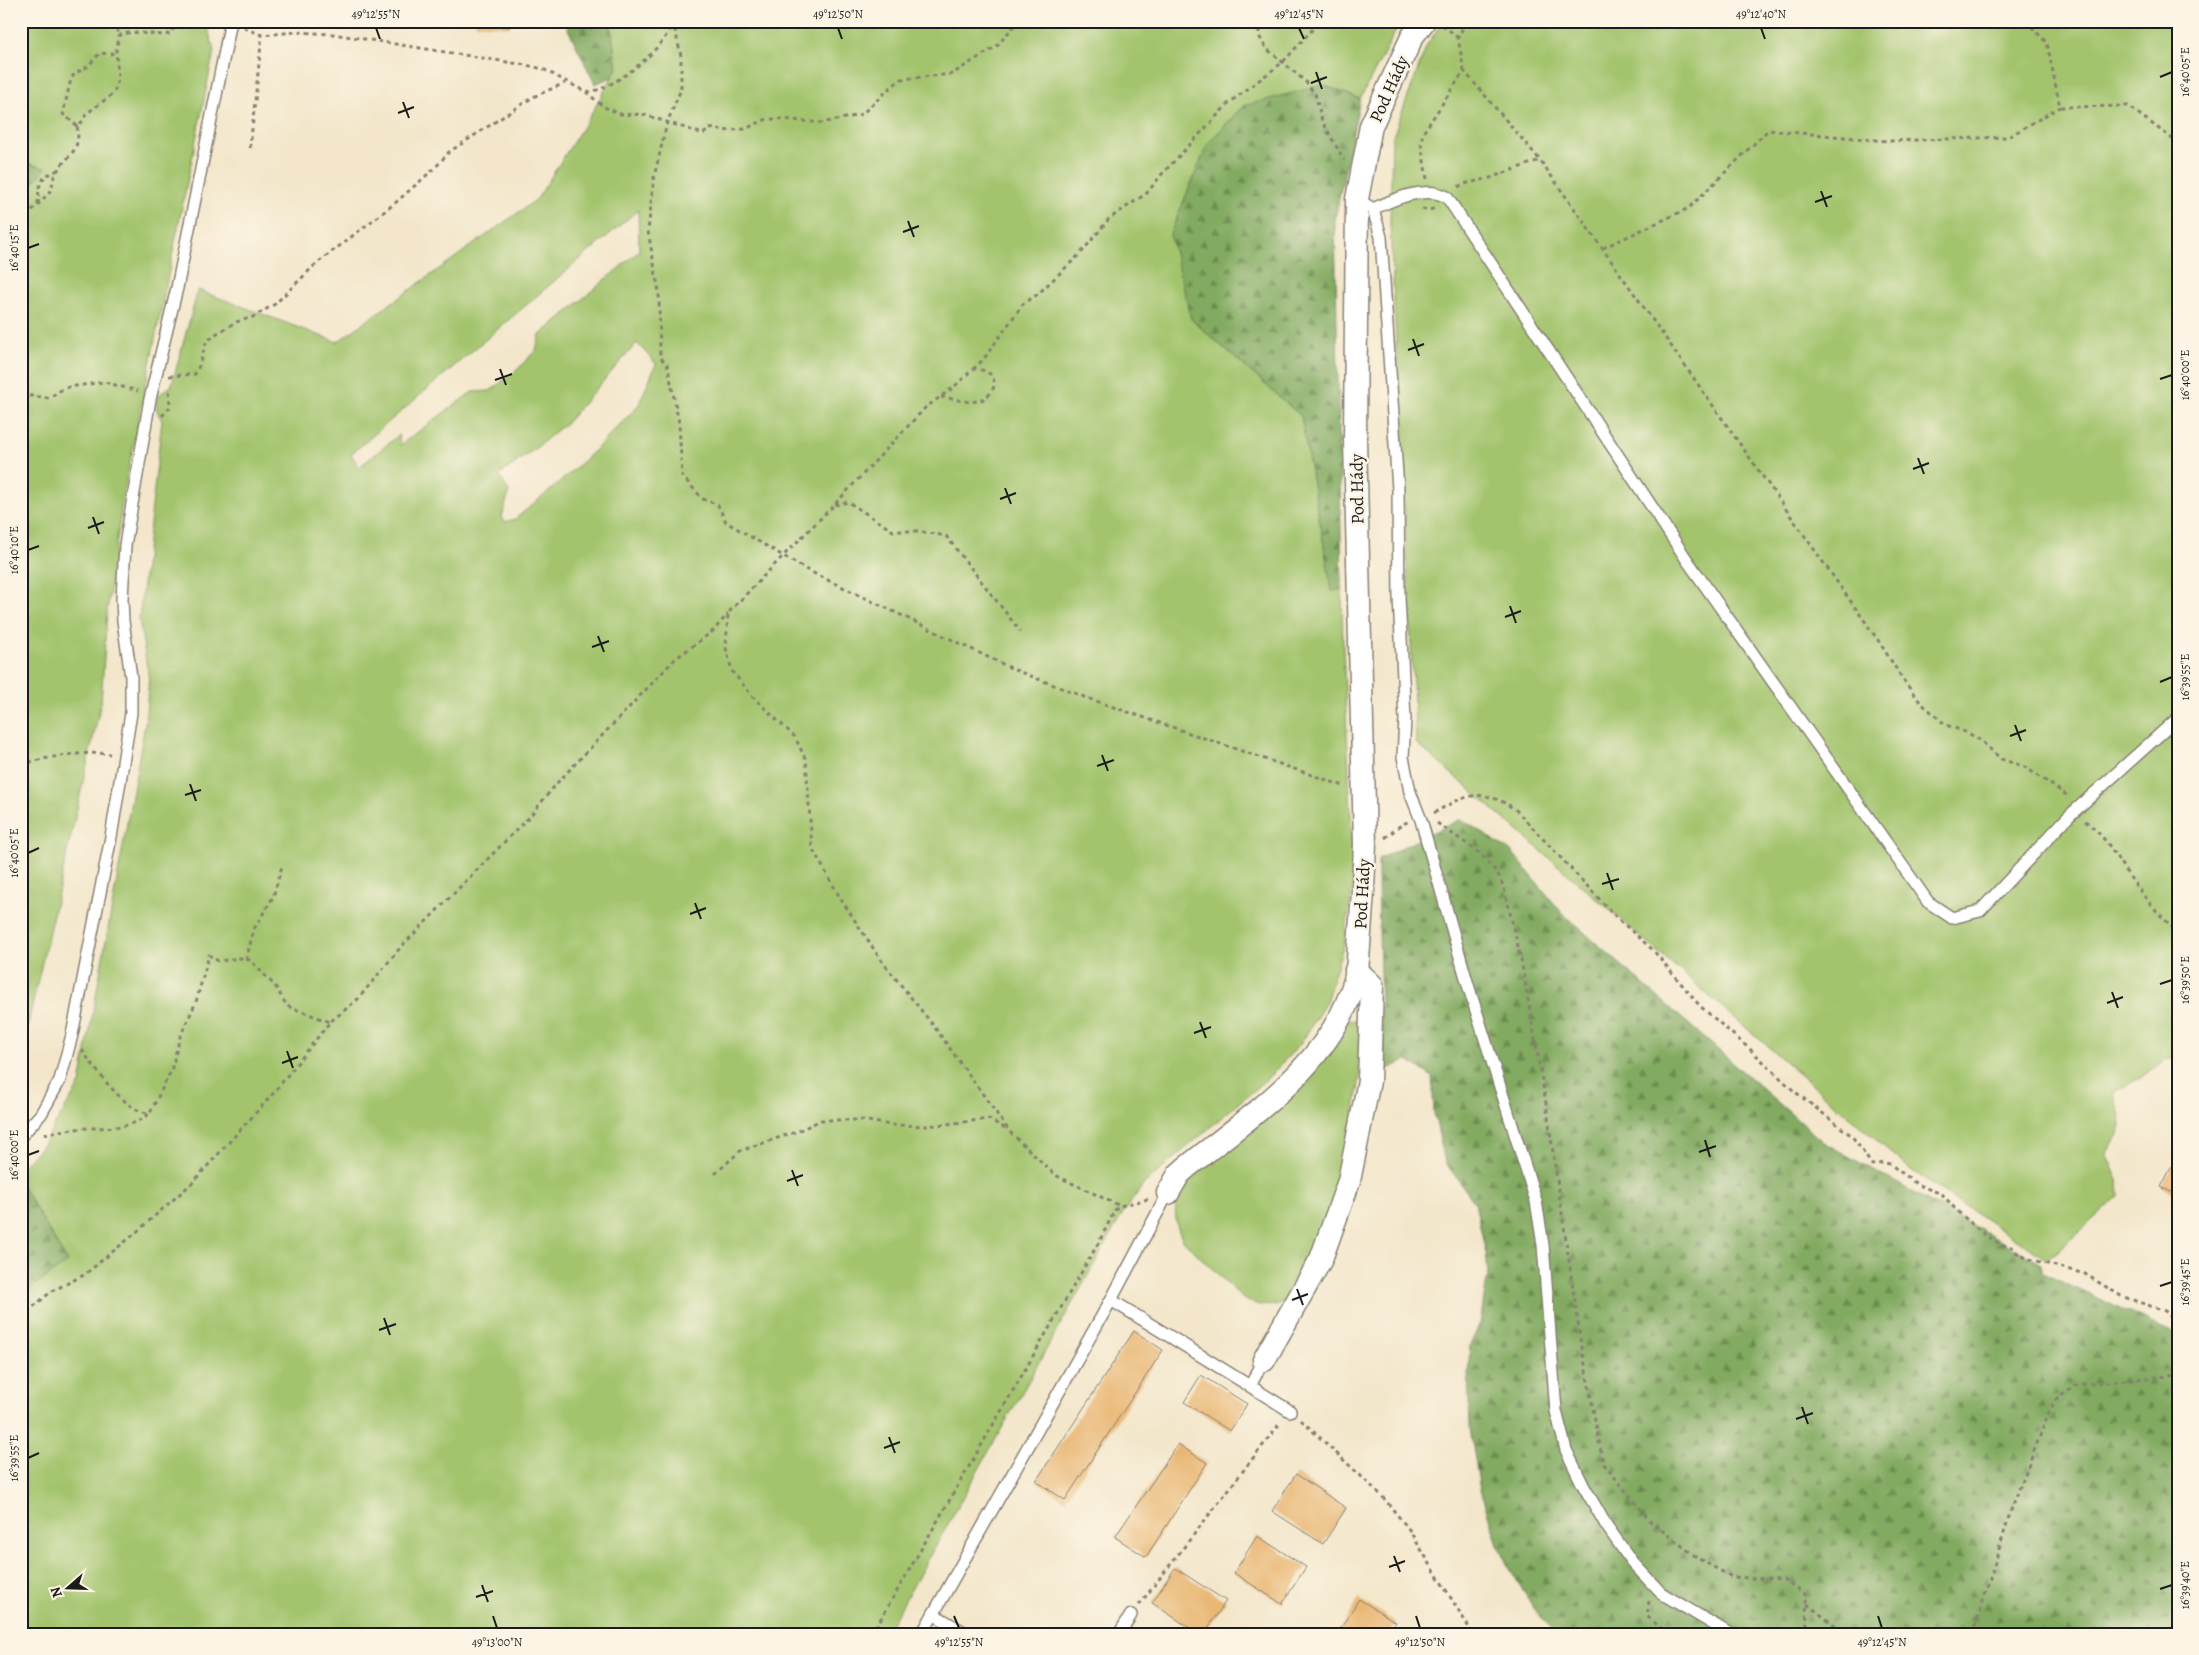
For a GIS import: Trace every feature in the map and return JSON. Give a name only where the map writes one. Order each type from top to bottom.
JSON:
[{"type":"street","name":"Pod Hády","points":[[1168,1194],[1179,1174],[1187,1166],[1272,1097],[1315,1054],[1345,1007],[1356,978],[1363,906],[1365,844],[1355,440],[1365,204],[1361,172],[1371,126],[1412,37],[1424,21]]},
{"type":"street","points":[[1264,1360],[1321,1259],[1349,1181],[1368,1081],[1371,1028],[1372,985],[1356,970]]},
{"type":"lane","points":[[21,1136],[41,1114],[60,1080],[72,1035],[126,756],[131,713],[131,677],[123,620],[122,577],[125,545],[150,399],[177,288],[229,22]]},
{"type":"lane","points":[[1730,1634],[1661,1592],[1632,1562],[1606,1525],[1566,1450],[1556,1411],[1543,1245],[1536,1201],[1468,985],[1424,819],[1410,792],[1403,757],[1405,719],[1399,597],[1398,489],[1381,237],[1365,204],[1388,202],[1431,191],[1447,197],[1687,560],[1928,902],[1952,918],[1980,911],[2079,806],[2178,718]]},
{"type":"lane","points":[[922,1634],[1111,1300],[1168,1194]]},
{"type":"lane","points":[[1111,1300],[1290,1410]]},
{"type":"lane","points":[[1250,1386],[1264,1360]]},
{"type":"lane","points":[[933,1614],[967,1634]]},
{"type":"lane","points":[[1120,1634],[1131,1615]]},
{"type":"path","points":[[116,23],[123,31],[159,36],[170,34],[173,29],[200,21]]},
{"type":"path","points":[[229,22],[262,35],[296,32],[333,34],[526,64],[543,69],[586,92],[604,108],[623,115],[642,114],[703,134],[710,129],[716,128],[723,131],[746,129],[767,119],[821,124],[862,114],[902,79],[952,74],[997,46],[1018,21]]},
{"type":"path","points":[[1259,21],[1259,36],[1262,42],[1306,82],[1315,94],[1322,120],[1345,162],[1361,172]]},
{"type":"path","points":[[21,1317],[52,1292],[84,1275],[192,1183],[271,1096],[330,1022],[358,999],[400,948],[530,816],[557,783],[675,659],[713,632],[925,408],[954,387],[983,360],[1023,304],[1038,294],[1081,253],[1109,219],[1147,193],[1162,174],[1230,103],[1283,62],[1320,21]]},
{"type":"path","points":[[1439,21],[1458,38]]},
{"type":"path","points":[[1466,21],[1458,38],[1464,71],[1540,160],[1920,702],[1946,725],[1980,740],[2000,759],[2025,767],[2047,780],[2075,801],[2085,821],[2102,834],[2127,873],[2167,923],[2178,932]]},
{"type":"path","points":[[2026,21],[2047,42],[2060,107]]},
{"type":"path","points":[[673,22],[681,56],[681,89],[667,123],[654,177],[648,231],[659,292],[660,356],[666,364],[669,373],[679,423],[682,476],[703,499],[718,505],[726,522],[807,570],[1015,670],[1087,698],[1346,787],[1364,784]]},
{"type":"path","points":[[586,92],[595,92],[628,74],[661,42],[673,22]]},
{"type":"path","points":[[77,126],[83,121],[86,114],[114,93],[118,79],[116,49],[119,36],[116,23]]},
{"type":"path","points":[[119,36],[128,32]]},
{"type":"path","points":[[250,148],[262,35]]},
{"type":"path","points":[[21,223],[28,212],[51,190],[54,176],[75,150],[79,137],[77,126],[63,114],[74,74],[87,67],[100,53],[111,54],[116,49]]},
{"type":"path","points":[[1431,191],[1424,172],[1423,133],[1464,71]]},
{"type":"path","points":[[165,376],[195,374],[206,343],[214,336],[236,322],[253,317],[274,304],[316,264],[394,204],[435,168],[449,152],[533,97],[566,83]]},
{"type":"path","points":[[1603,248],[1688,208],[1768,130],[1887,141],[2008,137],[2060,107],[2128,106],[2178,144]]},
{"type":"path","points":[[1447,197],[1454,189],[1464,184],[1490,178],[1540,160]]},
{"type":"path","points":[[38,204],[39,188],[45,176],[54,173],[62,166]]},
{"type":"path","points":[[941,397],[976,401],[988,397],[994,386],[990,372],[984,369],[973,369]]},
{"type":"path","points":[[21,395],[49,398],[69,387],[104,382],[143,392]]},
{"type":"path","points":[[834,506],[848,502],[893,531],[917,531],[946,536],[1020,631]]},
{"type":"path","points":[[728,614],[726,648],[732,671],[753,697],[795,738],[806,760],[812,848],[842,901],[881,960],[933,1025],[1010,1132],[1054,1175],[1120,1206]]},
{"type":"path","points":[[21,764],[66,754],[92,752],[126,756]]},
{"type":"path","points":[[1365,844],[1387,837],[1402,824],[1424,819],[1459,798],[1478,795],[1503,801],[1516,810],[1617,918],[1653,950],[1700,1006],[1794,1091],[1852,1136],[1872,1165],[1890,1164],[1918,1185],[1942,1194],[1971,1224],[2001,1245],[2012,1247],[2017,1253],[2026,1258],[2085,1274],[2121,1296],[2165,1312],[2178,1324]]},
{"type":"path","points":[[1424,819],[1480,854],[1498,874],[1504,888],[1521,959],[1542,1077],[1581,1343],[1603,1463],[1651,1522],[1699,1559],[1732,1578],[1785,1580],[1806,1595],[1808,1634]]},
{"type":"path","points":[[246,960],[254,929],[273,897],[277,877],[282,866]]},
{"type":"path","points":[[40,1135],[76,1129],[126,1126],[144,1118],[150,1113],[171,1071],[180,1037],[196,1002],[209,955],[218,961],[241,958],[250,960],[275,986],[287,1006],[330,1022]]},
{"type":"path","points":[[72,1035],[103,1079],[141,1113],[150,1113]]},
{"type":"path","points":[[715,1174],[740,1151],[821,1120],[863,1120],[890,1125],[928,1126],[989,1119],[1010,1132]]},
{"type":"path","points":[[872,1634],[1099,1242],[1115,1210],[1120,1206],[1168,1194]]},
{"type":"path","points":[[1974,1634],[2011,1510],[2053,1402],[2076,1385],[2178,1375]]},
{"type":"path","points":[[1131,1615],[1290,1410],[1381,1495],[1408,1528],[1473,1634]]},
{"type":"path","points":[[1661,1592],[1649,1600],[1647,1616],[1667,1634]]},
{"type":"path","points":[[1806,1603],[1846,1634]]},
{"type":"green space","points":[[21,21],[206,21],[214,51],[123,496],[107,611],[101,703],[21,1055],[21,197],[46,168],[21,162]]},
{"type":"green space","points":[[568,21],[610,21],[617,68],[612,77],[595,84],[568,29]]},
{"type":"green space","points":[[610,21],[1401,21],[1360,99],[1323,85],[1191,319],[1301,416],[1332,590],[1342,589],[1354,879],[1344,943],[1326,1002],[1301,1043],[1269,1077],[1144,1184],[1123,1213],[886,1634],[21,1634],[21,1295],[67,1262],[21,1184],[21,1167],[42,1146],[80,1084],[145,724],[149,679],[139,619],[162,420],[156,405],[162,392],[171,387],[198,290],[337,342],[537,199],[593,111],[617,68]],"holes":[[[638,210],[639,251],[540,335],[536,350],[518,369],[490,391],[472,392],[400,445],[399,435],[359,467],[351,454]],[[637,343],[656,364],[638,406],[559,483],[515,519],[505,522],[502,517],[509,492],[499,475],[566,423]]]},
{"type":"green space","points":[[1443,21],[2178,21],[2178,1058],[2164,1060],[2144,1076],[2113,1092],[2120,1111],[2121,1124],[2117,1137],[2106,1154],[2118,1180],[2119,1196],[2060,1249],[2046,1259],[1911,1170],[1416,743],[1390,223],[1392,139],[1427,45]]},
{"type":"green space","points":[[1323,85],[1360,99],[1335,218],[1342,589],[1332,591],[1301,416],[1191,319],[1170,234],[1208,143],[1243,106]]},
{"type":"green space","points":[[21,162],[46,168],[21,197]]},
{"type":"green space","points":[[1461,819],[1512,852],[1562,913],[1823,1142],[2042,1264],[2042,1273],[2178,1335],[2178,1634],[1557,1634],[1539,1617],[1507,1564],[1498,1545],[1480,1490],[1470,1428],[1468,1375],[1470,1345],[1480,1324],[1488,1274],[1486,1253],[1475,1203],[1445,1162],[1434,1113],[1432,1077],[1408,1060],[1381,1072],[1378,859]]},
{"type":"green space","points":[[1355,1020],[1359,1022],[1361,1049],[1354,1115],[1337,1187],[1315,1251],[1292,1295],[1287,1300],[1269,1306],[1249,1302],[1243,1299],[1183,1240],[1176,1217],[1179,1194],[1187,1179],[1349,1021]]},
{"type":"green space","points":[[21,1184],[68,1262],[21,1295]]},
{"type":"building","points":[[475,21],[510,21],[510,27],[475,24]]},
{"type":"building","points":[[2172,1166],[2178,1169],[2178,1195],[2161,1187]]},
{"type":"building","points":[[1134,1331],[1163,1350],[1065,1500],[1036,1481]]},
{"type":"building","points":[[1201,1375],[1247,1404],[1230,1431],[1184,1402]]},
{"type":"building","points":[[1178,1444],[1207,1463],[1146,1557],[1115,1537]]},
{"type":"building","points":[[1296,1474],[1346,1508],[1323,1544],[1272,1511]]},
{"type":"building","points":[[1257,1536],[1306,1567],[1282,1604],[1234,1573]]},
{"type":"building","points":[[1175,1568],[1226,1601],[1204,1634],[1199,1634],[1152,1603]]},
{"type":"building","points":[[1359,1599],[1396,1622],[1388,1634],[1337,1634]]}]
